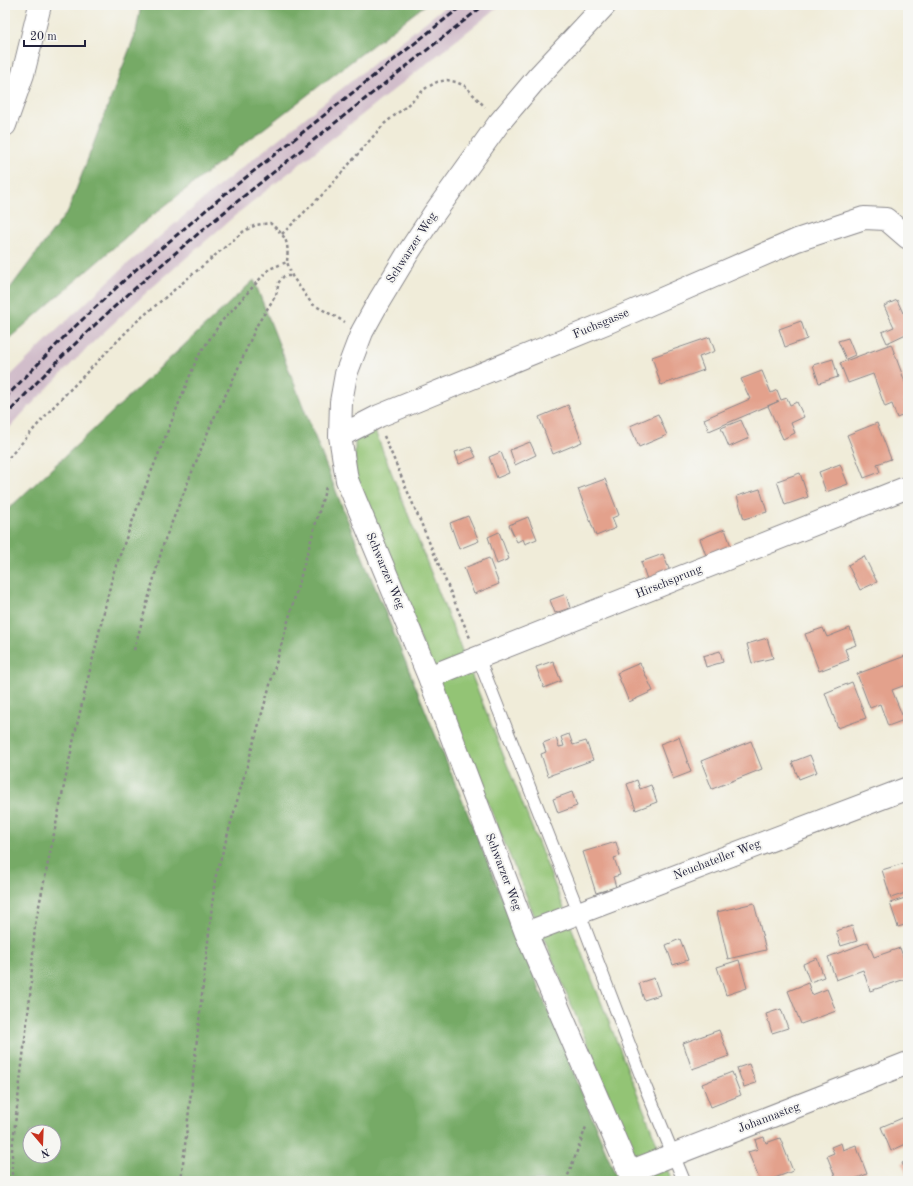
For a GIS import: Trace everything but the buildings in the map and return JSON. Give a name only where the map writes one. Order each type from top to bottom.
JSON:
[{"type":"street","points":[[5,125],[24,74],[40,5]]},
{"type":"street","name":"Schwarzer Weg","points":[[605,5],[537,78],[499,122],[408,253],[362,332],[346,374],[341,402],[340,436],[347,480],[429,677],[526,933],[631,1176]]},
{"type":"street","name":"Fuchsgasse","points":[[340,436],[376,417],[611,321],[797,240],[864,218],[886,219],[908,238]]},
{"type":"street","name":"Hirschsprung","points":[[429,677],[908,487]]},
{"type":"street","name":"Neuchateller Weg","points":[[526,933],[908,788]]},
{"type":"street","name":"Johannasteg","points":[[631,1176],[673,1155],[908,1063]]},
{"type":"lane","points":[[478,657],[684,1181]]},
{"type":"path","points":[[282,234],[324,193],[384,124],[426,88],[437,82],[447,80],[465,86],[499,122]]},
{"type":"path","points":[[5,462],[55,405],[136,322],[244,231],[256,225],[270,223],[282,234],[288,247],[287,262],[292,276],[312,304],[362,332]]},
{"type":"path","points":[[12,1181],[12,1150],[30,997],[35,924],[75,733],[113,574],[142,496],[197,358],[221,322],[269,269],[287,262]]},
{"type":"path","points":[[134,650],[164,542],[212,422],[232,382],[257,325],[276,295],[279,282],[284,276],[292,276]]},
{"type":"path","points":[[376,417],[478,657]]},
{"type":"path","points":[[181,1181],[215,879],[327,481]]},
{"type":"path","points":[[566,1181],[597,1099]]},
{"type":"shaded area","points":[[447,5],[501,5],[238,213],[147,292],[87,348],[5,433],[5,381],[59,328],[124,267],[219,186]]},
{"type":"green space","points":[[141,5],[425,5],[134,230],[5,342],[5,295],[68,211],[136,32]]},
{"type":"green space","points":[[254,280],[341,504],[618,1181],[5,1181],[5,512]]},
{"type":"green space","points":[[371,421],[672,1181],[644,1181],[355,481],[355,441]]},
{"type":"railway","points":[[5,398],[66,335],[132,273],[225,194],[463,5]]},
{"type":"railway","points":[[5,417],[74,345],[146,278],[261,182],[484,5]]}]
